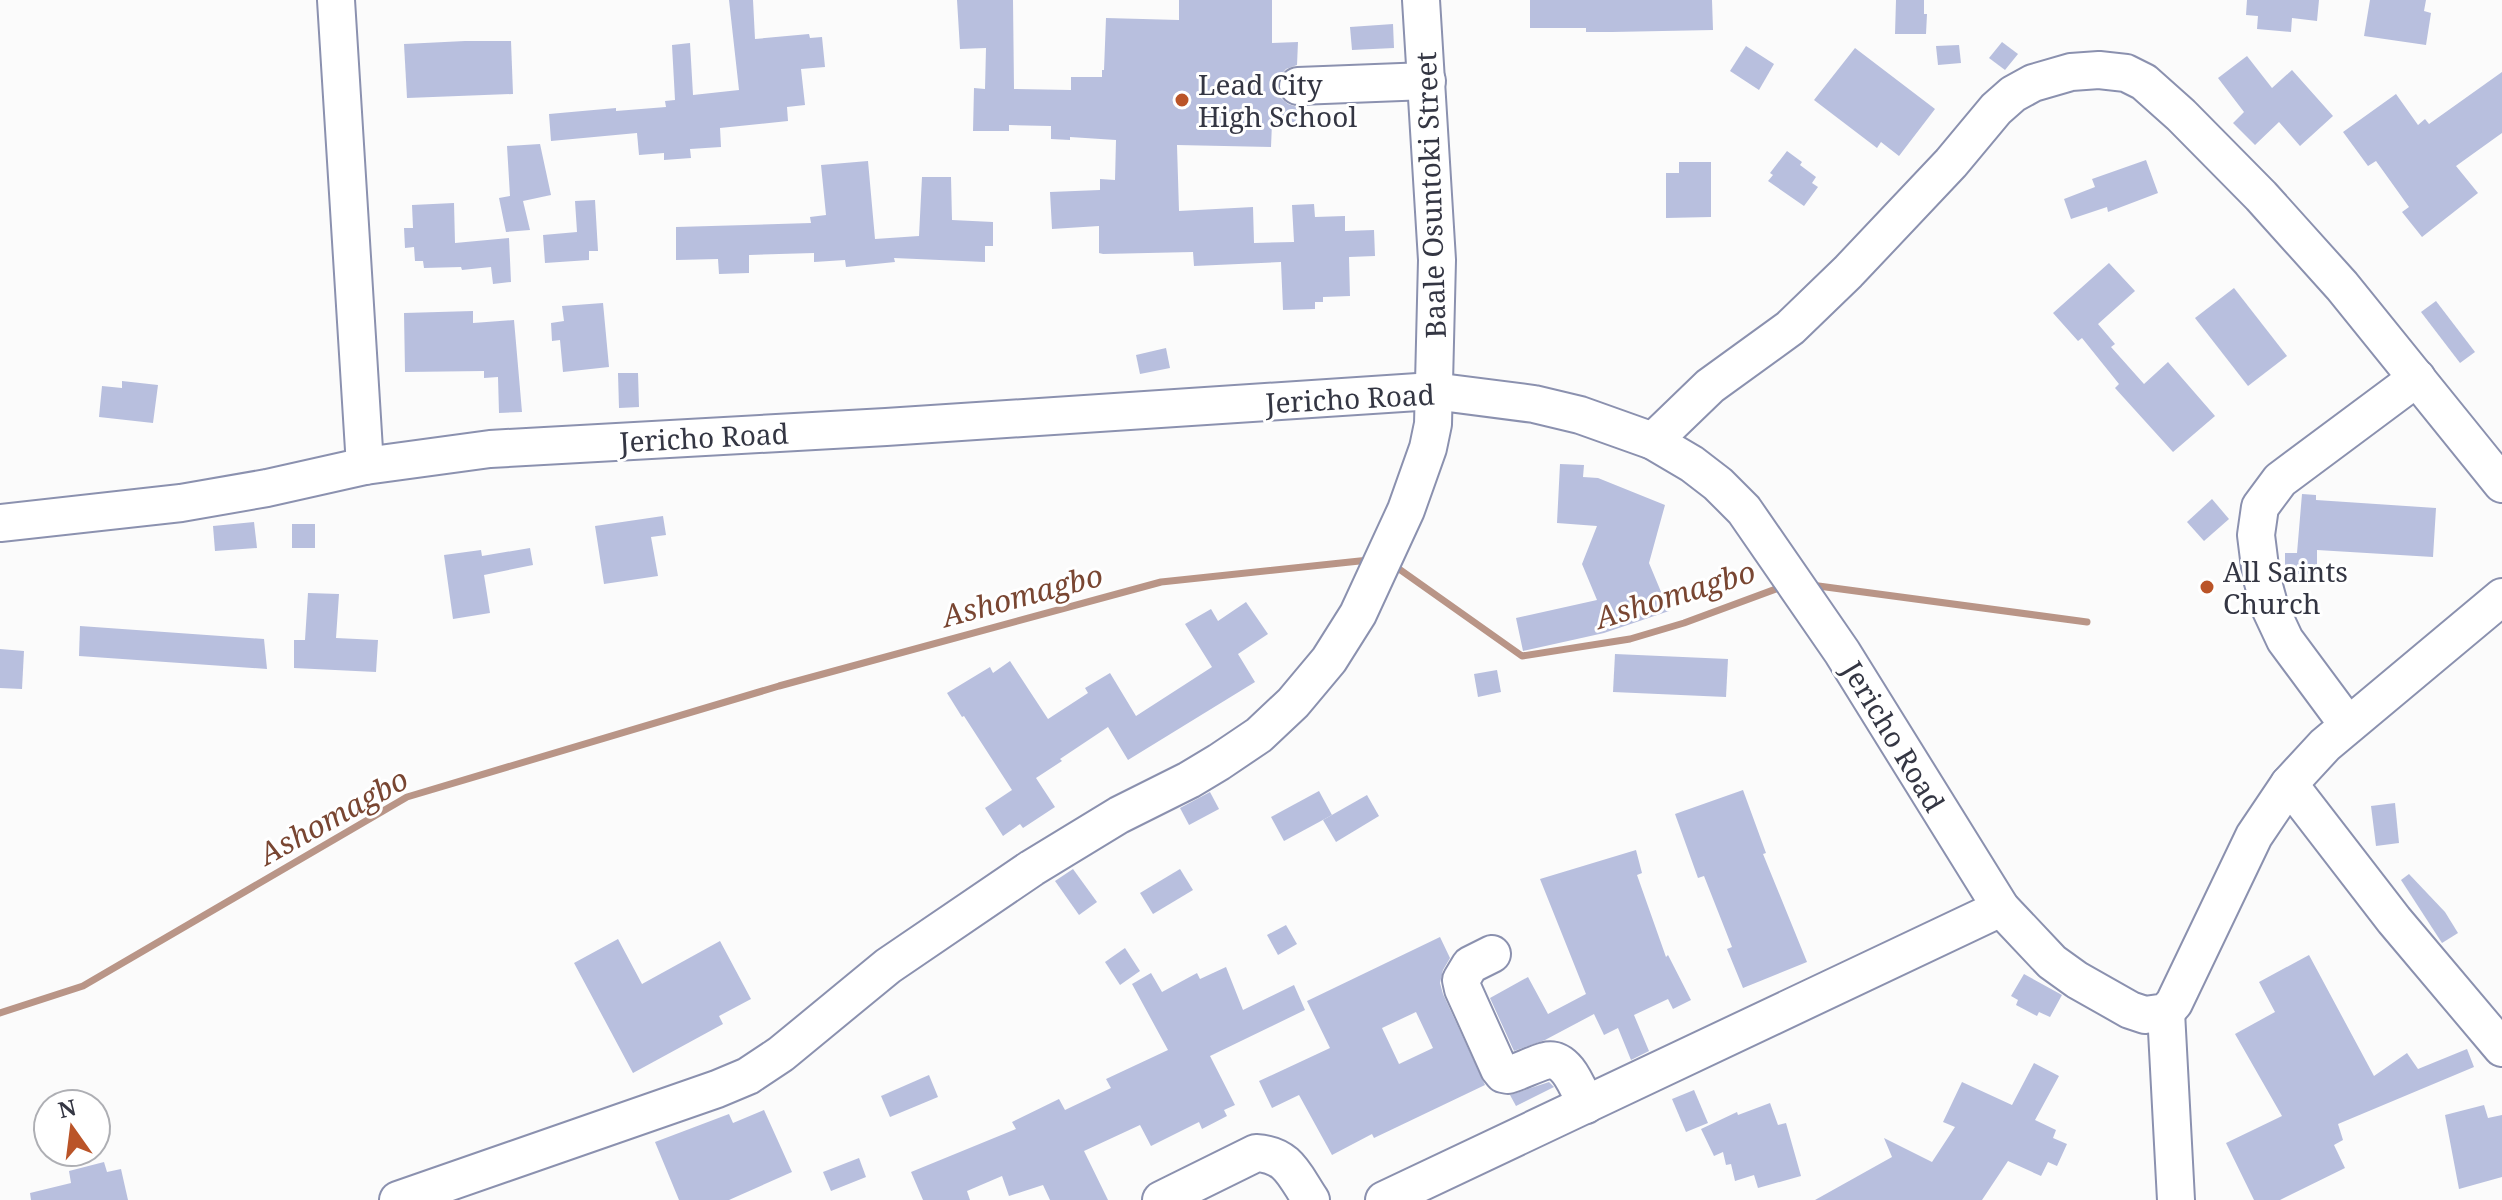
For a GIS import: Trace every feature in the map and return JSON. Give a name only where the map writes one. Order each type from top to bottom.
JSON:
[{"type":"street","points":[[336,0],[365,466]]},
{"type":"street","name":"Baale Osuntoki Street","points":[[398,1200],[748,1076],[781,1054],[888,966],[1032,868],[1119,815],[1189,780],[1259,735],[1293,703],[1329,660],[1358,614],[1406,510],[1428,448],[1433,424],[1437,260],[1421,0]]},
{"type":"street","points":[[1653,441],[1710,386],[1790,328],[1848,272],[2013,94],[2033,83],[2058,76],[2099,70],[2126,73],[2144,82],[2261,196],[2332,274],[2502,484]]},
{"type":"street","points":[[1298,86],[1427,81]]},
{"type":"street","points":[[2348,725],[2285,640],[2270,608],[2261,575],[2256,535],[2260,507],[2280,480],[2417,378]]},
{"type":"street","name":"Jericho Road","points":[[0,523],[181,503],[365,466],[517,447],[886,427],[1433,391],[1534,404],[1580,415],[1653,441],[1718,484],[1744,510],[1842,652],[2001,908],[2052,962],[2077,980],[2130,1010],[2145,1015],[2166,1012]]},
{"type":"street","points":[[2176,1200],[2166,1012],[2174,1003],[2254,836],[2289,784],[2325,745],[2502,597]]},
{"type":"street","points":[[2289,784],[2394,920],[2502,1048]]},
{"type":"street","points":[[1384,1200],[2001,908]]},
{"type":"street","points":[[1492,954],[1470,965],[1461,980],[1499,1069],[1508,1075],[1544,1061],[1559,1062],[1566,1068],[1586,1105]]},
{"type":"street","points":[[1161,1200],[1256,1153],[1284,1160],[1311,1200]]},
{"type":"building","points":[[729,0],[753,0],[755,39],[809,34],[810,38],[822,37],[825,67],[801,69],[805,105],[787,107],[788,121],[720,128],[721,147],[690,149],[691,158],[664,160],[664,153],[639,155],[637,133],[551,141],[549,114],[666,107],[665,101],[675,100],[672,45],[690,43],[693,95],[739,90]]},
{"type":"building","points":[[957,0],[1013,0],[1014,89],[1071,90],[1071,77],[1102,77],[1106,18],[1179,20],[1179,0],[1272,0],[1272,43],[1298,42],[1297,65],[1286,69],[1279,77],[1277,86],[1281,98],[1297,107],[1296,123],[1272,123],[1271,147],[1177,145],[1179,211],[1253,207],[1254,243],[1294,242],[1292,205],[1314,204],[1315,217],[1345,216],[1345,231],[1374,230],[1375,256],[1349,257],[1350,296],[1323,297],[1323,302],[1315,302],[1315,309],[1283,310],[1281,262],[1194,266],[1193,252],[1103,254],[1099,253],[1099,226],[1052,229],[1050,192],[1100,190],[1100,179],[1115,180],[1116,140],[1051,139],[1051,126],[1009,125],[1009,131],[973,131],[974,88],[985,89],[986,48],[960,49]]},
{"type":"building","points":[[1530,0],[1712,0],[1713,30],[1586,32],[1586,28],[1530,28]]},
{"type":"building","points":[[1896,0],[1924,0],[1926,34],[1895,34]]},
{"type":"building","points":[[2247,0],[2319,0],[2317,21],[2292,18],[2291,32],[2257,29],[2258,16],[2246,15]]},
{"type":"building","points":[[2370,0],[2426,0],[2424,11],[2431,13],[2426,45],[2364,36]]},
{"type":"building","points":[[1393,24],[1394,48],[1352,50],[1350,27]]},
{"type":"building","points":[[511,41],[513,94],[407,98],[404,44]]},
{"type":"building","points":[[2002,42],[2018,54],[2005,70],[1989,58]]},
{"type":"building","points":[[1959,45],[1961,63],[1938,65],[1936,46]]},
{"type":"building","points":[[1746,46],[1774,64],[1759,90],[1730,71]]},
{"type":"building","points":[[1855,48],[1935,109],[1899,156],[1881,142],[1877,148],[1814,100]]},
{"type":"building","points":[[2247,56],[2272,88],[2292,70],[2333,116],[2300,146],[2279,122],[2255,145],[2233,123],[2244,112],[2218,78]]},
{"type":"building","points":[[2502,72],[2502,133],[2456,166],[2478,193],[2422,237],[2402,212],[2409,207],[2376,161],[2368,166],[2343,132],[2396,94],[2418,125],[2425,119],[2429,124]]},
{"type":"building","points":[[540,144],[551,195],[523,201],[530,230],[506,232],[499,198],[510,196],[507,146]]},
{"type":"building","points":[[1787,151],[1816,177],[1812,183],[1818,187],[1804,206],[1768,181],[1773,175],[1770,173]]},
{"type":"building","points":[[2146,160],[2158,193],[2108,212],[2107,207],[2071,219],[2064,199],[2095,187],[2092,179]]},
{"type":"building","points":[[868,161],[875,239],[919,236],[922,177],[951,177],[952,220],[993,222],[993,246],[985,246],[985,262],[894,258],[895,262],[846,267],[845,260],[814,262],[814,253],[749,255],[749,273],[719,274],[718,259],[676,260],[676,227],[811,223],[810,217],[826,215],[821,165]]},
{"type":"building","points":[[1679,162],[1711,162],[1711,217],[1666,218],[1666,173],[1679,173]]},
{"type":"building","points":[[595,200],[598,251],[589,251],[589,260],[545,263],[543,235],[577,232],[575,201]]},
{"type":"building","points":[[454,203],[455,243],[509,238],[511,282],[493,284],[491,267],[462,270],[461,267],[424,268],[423,261],[415,261],[414,247],[405,248],[404,228],[413,228],[412,205]]},
{"type":"building","points":[[2109,263],[2135,291],[2098,324],[2115,344],[2111,347],[2144,384],[2168,362],[2215,416],[2173,452],[2115,388],[2119,384],[2082,338],[2078,341],[2053,313]]},
{"type":"building","points":[[2234,288],[2287,356],[2248,386],[2195,318]]},
{"type":"building","points":[[2436,301],[2475,352],[2460,363],[2421,312]]},
{"type":"building","points":[[603,303],[609,367],[563,372],[560,340],[552,341],[551,323],[564,321],[562,306]]},
{"type":"building","points":[[473,311],[473,323],[514,320],[522,412],[499,413],[498,377],[484,378],[484,371],[405,372],[404,313]]},
{"type":"building","points":[[1166,348],[1170,368],[1140,374],[1136,355]]},
{"type":"building","points":[[618,373],[638,373],[639,407],[619,408]]},
{"type":"building","points":[[122,381],[158,385],[153,423],[99,417],[102,386],[122,388]]},
{"type":"building","points":[[1560,464],[1584,465],[1583,477],[1598,478],[1665,505],[1649,563],[1669,611],[1604,633],[1523,651],[1516,618],[1597,600],[1582,564],[1597,526],[1557,523]]},
{"type":"building","points":[[2302,494],[2316,495],[2316,500],[2436,508],[2433,557],[2317,550],[2317,574],[2285,574],[2285,553],[2297,553]]},
{"type":"building","points":[[2212,499],[2229,519],[2204,541],[2187,522]]},
{"type":"building","points":[[663,516],[666,535],[651,537],[658,576],[604,584],[595,526]]},
{"type":"building","points":[[254,522],[257,548],[215,551],[213,526]]},
{"type":"building","points":[[292,524],[315,524],[315,548],[292,548]]},
{"type":"building","points":[[530,548],[533,565],[484,575],[490,613],[453,619],[444,555],[481,550],[482,556]]},
{"type":"building","points":[[308,593],[339,594],[336,638],[378,640],[376,672],[294,668],[294,640],[305,640]]},
{"type":"building","points":[[1246,602],[1268,634],[1238,654],[1255,682],[1128,760],[1108,727],[1036,778],[1055,807],[1023,828],[1020,824],[1003,836],[985,808],[1012,790],[947,693],[990,667],[993,673],[1010,661],[1048,719],[1088,693],[1085,688],[1110,673],[1136,716],[1212,667],[1185,624],[1211,609],[1218,621]]},
{"type":"building","points":[[80,626],[264,639],[267,669],[79,656]]},
{"type":"building","points":[[0,649],[24,651],[22,689],[0,688]]},
{"type":"building","points":[[1615,654],[1728,659],[1726,697],[1613,692]]},
{"type":"building","points":[[1497,670],[1501,692],[1478,697],[1474,674]]},
{"type":"building","points":[[1743,790],[1766,853],[1763,854],[1807,962],[1743,988],[1727,949],[1732,947],[1704,876],[1698,878],[1675,814]]},
{"type":"building","points":[[1319,791],[1332,815],[1284,841],[1271,817]]},
{"type":"building","points":[[1210,792],[1219,809],[1189,825],[1180,808]]},
{"type":"building","points":[[1367,795],[1379,816],[1336,842],[1323,820]]},
{"type":"building","points":[[2395,803],[2399,843],[2376,846],[2371,806]]},
{"type":"building","points":[[1636,850],[1642,873],[1637,875],[1666,957],[1668,955],[1691,1000],[1673,1009],[1668,999],[1634,1015],[1649,1051],[1631,1060],[1618,1028],[1604,1035],[1594,1014],[1545,1040],[1514,1051],[1490,998],[1528,977],[1548,1014],[1586,994],[1540,879]]},
{"type":"building","points":[[1073,869],[1097,902],[1079,915],[1055,881]]},
{"type":"building","points":[[1180,869],[1193,890],[1153,914],[1140,893]]},
{"type":"building","points":[[2409,874],[2445,912],[2458,933],[2442,943],[2401,880]]},
{"type":"building","points":[[1286,925],[1297,944],[1278,955],[1267,935]]},
{"type":"building","points":[[1440,937],[1450,958],[1440,983],[1443,994],[1485,1085],[1374,1138],[1372,1134],[1332,1155],[1299,1095],[1272,1108],[1259,1081],[1330,1048],[1307,1001]],"holes":[[[1416,1012],[1433,1048],[1399,1064],[1382,1028]]]},
{"type":"building","points":[[618,939],[642,984],[720,941],[751,999],[719,1016],[723,1024],[633,1073],[574,963]]},
{"type":"building","points":[[1125,948],[1140,971],[1120,985],[1105,962]]},
{"type":"building","points":[[2309,955],[2374,1076],[2407,1053],[2418,1069],[2467,1049],[2474,1067],[2338,1124],[2343,1140],[2334,1145],[2345,1168],[2280,1200],[2254,1200],[2226,1143],[2282,1116],[2235,1034],[2275,1012],[2259,982]]},
{"type":"building","points":[[1226,967],[1243,1010],[1294,985],[1305,1010],[1210,1056],[1235,1105],[1224,1110],[1227,1116],[1202,1129],[1199,1122],[1151,1146],[1140,1125],[1084,1151],[1108,1200],[1050,1200],[1043,1185],[1009,1196],[1002,1176],[967,1191],[970,1200],[923,1200],[911,1172],[1016,1129],[1012,1122],[1059,1099],[1065,1110],[1111,1088],[1106,1079],[1168,1050],[1132,984],[1151,973],[1162,992],[1197,973],[1200,979]]},
{"type":"building","points":[[2024,974],[2062,995],[2050,1017],[2039,1012],[2037,1016],[2016,1005],[2018,1000],[2011,996]]},
{"type":"building","points":[[2034,1063],[2059,1076],[2035,1120],[2056,1130],[2053,1138],[2067,1144],[2057,1166],[2048,1162],[2041,1176],[2008,1161],[1982,1200],[1815,1200],[1892,1157],[1884,1138],[1932,1162],[1955,1127],[1943,1122],[1962,1082],[2012,1105]]},
{"type":"building","points":[[929,1075],[938,1097],[890,1117],[881,1096]]},
{"type":"building","points":[[1549,1082],[1554,1087],[1516,1106],[1510,1095]]},
{"type":"building","points":[[1694,1090],[1708,1123],[1686,1132],[1672,1099]]},
{"type":"building","points":[[1770,1103],[1778,1125],[1786,1123],[1801,1176],[1758,1188],[1754,1175],[1735,1181],[1731,1164],[1726,1165],[1723,1152],[1714,1156],[1701,1129],[1737,1112],[1738,1115]]},
{"type":"building","points":[[2484,1105],[2488,1118],[2502,1115],[2502,1177],[2459,1189],[2445,1115]]},
{"type":"building","points":[[764,1110],[792,1172],[729,1200],[679,1200],[655,1142],[729,1114],[733,1123]]},
{"type":"building","points":[[859,1158],[866,1177],[831,1191],[823,1172]]},
{"type":"building","points":[[81,1168],[106,1168],[107,1172],[121,1169],[128,1200],[31,1200],[30,1193],[71,1183],[69,1171]]},
{"type":"waterway","name":"Ashomagbo","points":[[0,1013],[83,986],[407,797],[779,686],[1161,582],[1369,560]]},
{"type":"waterway","name":"Ashomagbo","points":[[1392,564],[1522,656],[1630,639],[1684,623],[1784,586]]},
{"type":"waterway","name":"Ashomagbo","points":[[1811,585],[2087,622]]},
{"type":"place","name":"Lead City High School","points":[[1182,100]]},
{"type":"place","name":"All Saints Church","points":[[2207,587]]}]
